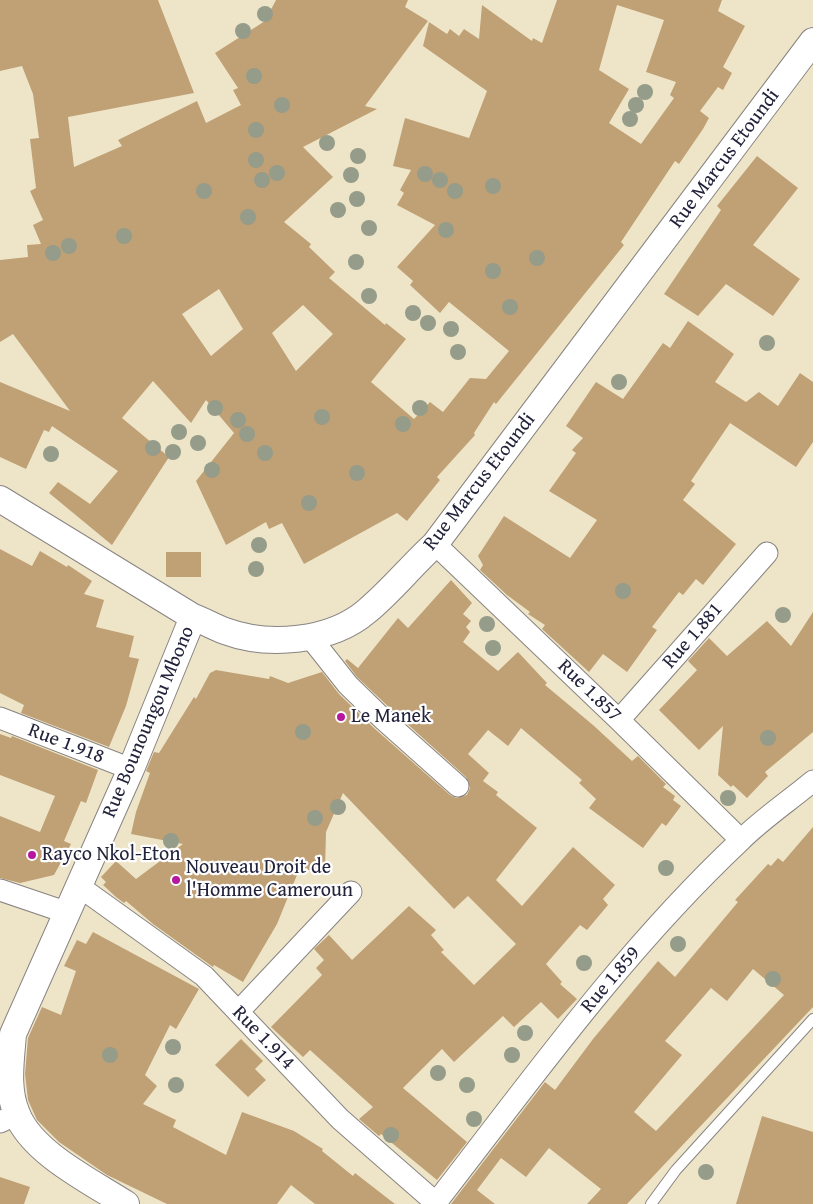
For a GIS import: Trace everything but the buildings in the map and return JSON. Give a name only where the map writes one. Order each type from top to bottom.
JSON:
[{"type":"street","name":"Rue Marcus Etoundi","points":[[0,499],[193,617],[226,631],[258,638],[310,637],[338,628],[366,612],[435,544],[813,41]]},
{"type":"street","name":"Rue 1.857","points":[[435,544],[620,720],[741,840]]},
{"type":"street","name":"Rue 1.881","points":[[620,720],[767,553]]},
{"type":"street","name":"Rue Bounoungou Mbono","points":[[126,1204],[66,1166],[8,1118],[13,1034],[131,769],[193,617]]},
{"type":"street","points":[[310,637],[348,685],[458,786]]},
{"type":"street","name":"Rue 1.918","points":[[0,718],[131,769]]},
{"type":"street","name":"Rue 1.859","points":[[436,1204],[590,1004],[664,917],[741,840],[813,781]]},
{"type":"street","name":"Rue 1.914","points":[[80,887],[204,976],[340,1119],[436,1204]]},
{"type":"street","points":[[0,890],[68,914]]},
{"type":"street","points":[[238,1012],[351,892]]},
{"type":"lane","points":[[651,1204],[676,1170],[813,1019]]},
{"type":"place","name":"Le Manek","points":[[341,717]]},
{"type":"place","name":"Rayco Nkol-Eton","points":[[32,855]]},
{"type":"place","name":"Nouveau Droit de l'Homme Cameroun","points":[[176,880]]}]
